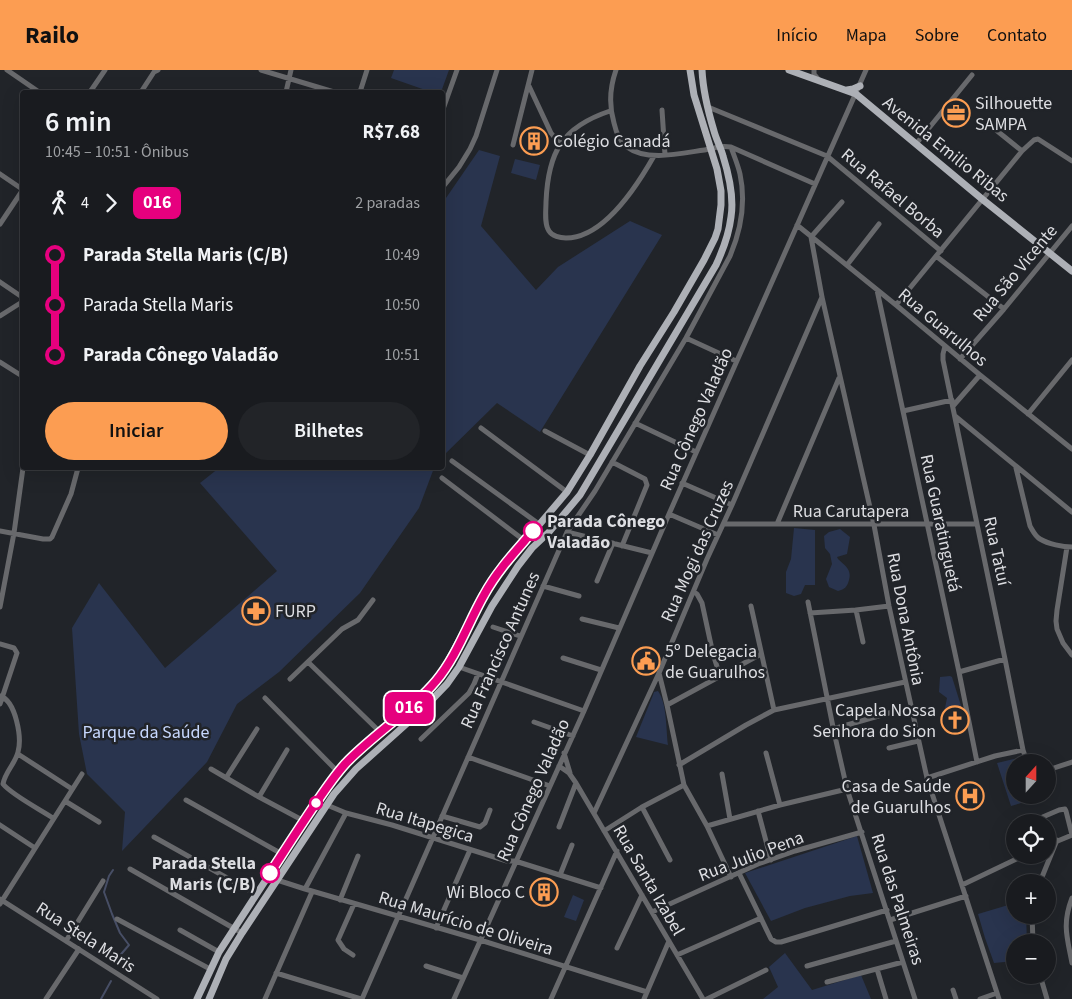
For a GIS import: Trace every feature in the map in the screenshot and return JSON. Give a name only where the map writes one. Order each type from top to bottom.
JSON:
[{"type":"main road","points":[[197,999],[219,952],[338,772],[355,754],[417,701],[436,680],[448,664],[491,583],[506,562],[567,492],[704,260],[718,229],[721,205],[719,177],[694,96],[690,70]]},
{"type":"main road","points":[[209,999],[226,959],[242,933],[342,784],[436,697],[450,681],[509,578],[526,555],[580,495],[716,265],[730,224],[732,204],[726,167],[714,133],[703,86],[702,70]]},
{"type":"main road","name":"Avenida Emilio Ribas","points":[[792,71],[856,94],[1072,271]]},
{"type":"main road","points":[[844,90],[860,86]]},
{"type":"main road","points":[[615,410],[627,417]]},
{"type":"street","points":[[7,70],[36,90]]},
{"type":"street","points":[[91,90],[105,70]]},
{"type":"street","points":[[142,90],[154,72],[158,70]]},
{"type":"street","points":[[261,70],[327,90]]},
{"type":"street","points":[[286,90],[291,70]]},
{"type":"street","points":[[361,90],[367,70]]},
{"type":"street","points":[[445,104],[457,70]]},
{"type":"street","points":[[445,184],[459,167],[476,136],[497,70]]},
{"type":"street","points":[[513,146],[532,70]]},
{"type":"street","points":[[616,70],[612,84],[610,111],[620,140],[626,146],[642,154],[654,156],[720,146],[731,147],[815,184]]},
{"type":"street","points":[[792,71],[804,74],[813,70],[816,77],[825,84]]},
{"type":"street","name":"Rua Cônego Valadão","points":[[454,999],[584,711],[668,514],[866,70]]},
{"type":"street","points":[[916,144],[972,76]]},
{"type":"street","points":[[529,86],[551,133],[560,144]]},
{"type":"street","name":"Rua Rafael Borba","points":[[708,108],[827,156],[941,251]]},
{"type":"street","points":[[662,110],[665,155]]},
{"type":"street","points":[[610,111],[590,118],[578,125],[560,144],[550,167],[547,180],[546,222],[550,233],[563,238],[571,238],[585,234],[595,228],[625,200],[654,156]]},
{"type":"street","points":[[991,126],[1022,151]]},
{"type":"street","points":[[896,305],[1022,151],[1034,140],[1038,139],[1072,161]]},
{"type":"street","name":"Rua Francisco Antunes","points":[[361,999],[566,532],[595,492],[686,338],[728,261],[736,242],[742,213],[740,175],[731,147]]},
{"type":"street","points":[[735,160],[741,152]]},
{"type":"street","points":[[0,174],[20,189]]},
{"type":"street","points":[[0,224],[20,193]]},
{"type":"street","points":[[811,237],[842,202]]},
{"type":"street","points":[[847,265],[879,224]]},
{"type":"street","name":"Rua Guarulhos","points":[[797,225],[1072,449]]},
{"type":"street","name":"Rua São Vicente","points":[[960,359],[1004,310],[1072,226]]},
{"type":"street","name":"Rua Dona Antônia","points":[[811,237],[822,297],[874,525],[910,707],[927,778],[999,999]]},
{"type":"street","points":[[936,256],[1004,310]]},
{"type":"street","points":[[0,282],[20,297]]},
{"type":"street","name":"Rua Guaratinguetá","points":[[877,290],[977,762]]},
{"type":"street","name":"Rua Mogi das Cruzes","points":[[594,813],[659,673],[822,297]]},
{"type":"street","points":[[0,316],[20,303]]},
{"type":"street","points":[[686,338],[736,361]]},
{"type":"street","name":"Rua Tatuí","points":[[945,346],[943,360],[1024,754]]},
{"type":"street","points":[[1028,414],[1072,360]]},
{"type":"street","points":[[0,362],[20,375]]},
{"type":"street","points":[[903,411],[952,403],[980,375]]},
{"type":"street","points":[[777,524],[840,377]]},
{"type":"street","points":[[955,416],[1016,468],[1072,512]]},
{"type":"street","points":[[635,423],[696,452]]},
{"type":"street","points":[[481,428],[567,492]]},
{"type":"street","points":[[545,431],[590,455]]},
{"type":"street","points":[[452,461],[539,524]]},
{"type":"street","points":[[612,462],[645,479],[647,487],[622,546]]},
{"type":"street","points":[[1016,468],[1030,526],[1034,533],[1046,541],[1070,546],[1056,621],[1063,644],[1072,655]]},
{"type":"street","points":[[0,607],[14,534],[23,470]]},
{"type":"street","points":[[0,531],[47,539],[52,538],[77,470]]},
{"type":"street","points":[[442,478],[525,541]]},
{"type":"street","points":[[682,483],[732,505]]},
{"type":"street","points":[[668,514],[718,535]]},
{"type":"street","name":"Rua Carutapera","points":[[724,524],[977,524]]},
{"type":"street","points":[[566,532],[652,553]]},
{"type":"street","points":[[597,581],[613,543]]},
{"type":"street","points":[[543,586],[579,596]]},
{"type":"street","points":[[694,592],[702,603],[720,676]]},
{"type":"street","points":[[290,679],[342,629],[358,620],[373,600]]},
{"type":"street","name":"Rua das Palmeiras","points":[[808,602],[847,789],[915,999]]},
{"type":"street","points":[[751,606],[774,710]]},
{"type":"street","points":[[810,613],[889,606]]},
{"type":"street","points":[[856,610],[863,642]]},
{"type":"street","points":[[582,619],[619,628]]},
{"type":"street","points":[[493,627],[520,636]]},
{"type":"street","points":[[0,644],[14,648],[17,653],[0,704]]},
{"type":"street","points":[[667,706],[761,654]]},
{"type":"street","points":[[563,658],[602,670]]},
{"type":"street","points":[[959,672],[1006,659]]},
{"type":"street","points":[[308,662],[380,732]]},
{"type":"street","points":[[458,667],[584,711]]},
{"type":"street","points":[[659,673],[684,784],[707,826],[731,877]]},
{"type":"street","points":[[420,739],[469,693],[478,674]]},
{"type":"street","points":[[679,765],[774,710],[905,682]]},
{"type":"street","points":[[2,696],[9,702],[14,714],[20,743],[18,754],[4,777],[3,784],[13,793],[53,818]]},
{"type":"street","points":[[265,698],[338,772]]},
{"type":"street","points":[[833,729],[910,707]]},
{"type":"street","points":[[534,722],[572,736]]},
{"type":"street","points":[[226,778],[257,729]]},
{"type":"street","points":[[889,748],[918,741]]},
{"type":"street","points":[[259,797],[287,750]]},
{"type":"street","points":[[927,778],[1023,750]]},
{"type":"street","name":"Rua Santa Izabel","points":[[564,753],[571,776]]},
{"type":"street","points":[[766,753],[780,805]]},
{"type":"street","points":[[18,754],[72,790]]},
{"type":"street","points":[[468,757],[550,786]]},
{"type":"street","points":[[1056,767],[1072,762]]},
{"type":"street","name":"Rua Santa Izabel","points":[[559,766],[565,769],[576,783],[703,999]]},
{"type":"street","points":[[211,769],[304,821]]},
{"type":"street","points":[[1,901],[82,774]]},
{"type":"street","points":[[722,774],[730,819]]},
{"type":"street","points":[[558,827],[576,783]]},
{"type":"street","points":[[604,831],[684,784]]},
{"type":"street","points":[[707,826],[780,805],[847,789]]},
{"type":"street","points":[[186,800],[282,854]]},
{"type":"street","points":[[65,801],[99,822]]},
{"type":"street","name":"Rua Itapegica","points":[[327,805],[346,813],[386,823],[507,861],[515,861],[600,888]]},
{"type":"street","points":[[642,807],[670,860]]},
{"type":"street","points":[[1043,874],[1057,840],[1072,835],[1065,809],[1050,814]]},
{"type":"street","points":[[442,816],[480,827],[485,823],[490,810]]},
{"type":"street","points":[[758,811],[771,860]]},
{"type":"street","points":[[304,889],[346,813]]},
{"type":"street","points":[[0,824],[35,848]]},
{"type":"street","name":"Rua Julio Pena","points":[[652,912],[758,864],[795,851],[862,832]]},
{"type":"street","points":[[154,837],[256,894]]},
{"type":"street","points":[[560,875],[572,845]]},
{"type":"street","points":[[436,928],[470,850]]},
{"type":"street","points":[[551,999],[617,852]]},
{"type":"street","points":[[340,900],[358,856]]},
{"type":"street","points":[[962,885],[1006,864]]},
{"type":"street","points":[[130,869],[242,933]]},
{"type":"street","points":[[739,873],[771,938],[775,942],[887,910]]},
{"type":"street","name":"Rua Maurício de Oliveira","points":[[278,880],[312,892],[480,940],[647,992]]},
{"type":"street","points":[[66,941],[103,881]]},
{"type":"street","points":[[265,999],[312,892]]},
{"type":"street","points":[[617,948],[642,895]]},
{"type":"street","points":[[890,920],[966,896]]},
{"type":"street","points":[[1072,898],[1065,923],[1072,963]]},
{"type":"street","name":"Rua Stela Maris","points":[[1,901],[156,999]]},
{"type":"street","points":[[353,955],[344,949],[338,940],[354,904]]},
{"type":"street","points":[[677,955],[761,918]]},
{"type":"street","points":[[117,919],[210,969]]},
{"type":"street","points":[[180,930],[219,952]]},
{"type":"street","points":[[807,966],[896,940]]},
{"type":"street","points":[[644,999],[669,941]]},
{"type":"street","points":[[46,999],[79,949]]},
{"type":"street","points":[[827,982],[903,962]]},
{"type":"street","points":[[426,966],[463,978]]},
{"type":"street","points":[[877,969],[886,999]]},
{"type":"street","points":[[707,999],[766,970]]},
{"type":"street","points":[[276,973],[361,999]]},
{"type":"street","points":[[1043,984],[1047,999]]},
{"type":"street","points":[[953,990],[956,999]]},
{"type":"street","points":[[980,999],[997,992]]},
{"type":"green space","points":[[394,70],[449,70],[442,90],[425,90],[391,78]]},
{"type":"green space","points":[[479,150],[500,156],[481,226],[536,290],[558,267],[630,221],[662,235],[540,432],[497,403],[445,454],[445,201]]},
{"type":"green space","points":[[515,159],[540,165],[536,180],[511,173]]},
{"type":"green space","name":"Parque da Saúde","points":[[216,470],[433,470],[419,508],[360,593],[279,672],[237,704],[207,762],[122,851],[125,812],[87,774],[79,734],[72,628],[99,583],[165,668],[277,571],[200,483]]},
{"type":"green space","points":[[794,528],[815,530],[815,585],[805,585],[801,594],[794,596],[786,593],[786,572],[791,559]]},
{"type":"green space","points":[[840,529],[850,537],[847,554],[837,557],[847,568],[850,576],[846,586],[838,591],[829,587],[826,579],[832,564],[830,554],[825,548],[824,536],[829,532]]},
{"type":"green space","points":[[940,677],[952,677],[962,709],[960,712],[946,715],[944,713],[947,698],[939,692]]},
{"type":"green space","points":[[658,691],[665,709],[668,745],[636,737],[654,692]]},
{"type":"green space","points":[[1006,761],[1006,791],[997,763]]},
{"type":"green space","points":[[857,836],[873,893],[850,896],[805,908],[771,921],[745,873]]},
{"type":"green space","points":[[573,895],[584,900],[576,921],[564,917]]},
{"type":"green space","points":[[1006,906],[1006,924],[1026,924],[1027,934],[1006,934],[1006,962],[994,963],[978,914]]},
{"type":"green space","points":[[785,953],[812,990],[861,975],[871,999],[763,999],[778,987],[769,967]]},
{"type":"waterway","points":[[113,870],[104,892],[120,933],[129,945],[116,960]]},
{"type":"waterway","points":[[101,999],[111,981]]},
{"type":"bus line","name":"016","points":[[270,873],[338,772],[355,754],[417,701],[436,680],[448,664],[491,583],[506,562],[533,531]]},
{"type":"place","name":"Silhouette SAMPA","points":[[956,113]]},
{"type":"place","name":"Colégio Canadá","points":[[534,141]]},
{"type":"place","name":"Parada Cônego Valadão","points":[[533,531]]},
{"type":"place","name":"FURP","points":[[256,611]]},
{"type":"place","name":"5º Delegacia de Guarulhos","points":[[646,661]]},
{"type":"place","name":"Capela Nossa Senhora do Sion","points":[[955,720]]},
{"type":"place","name":"Casa de Saúde de Guarulhos","points":[[970,796]]},
{"type":"place","name":"Parada Stella Maris (C/B)","points":[[270,873]]},
{"type":"place","name":"Wi Bloco C","points":[[544,892]]}]
